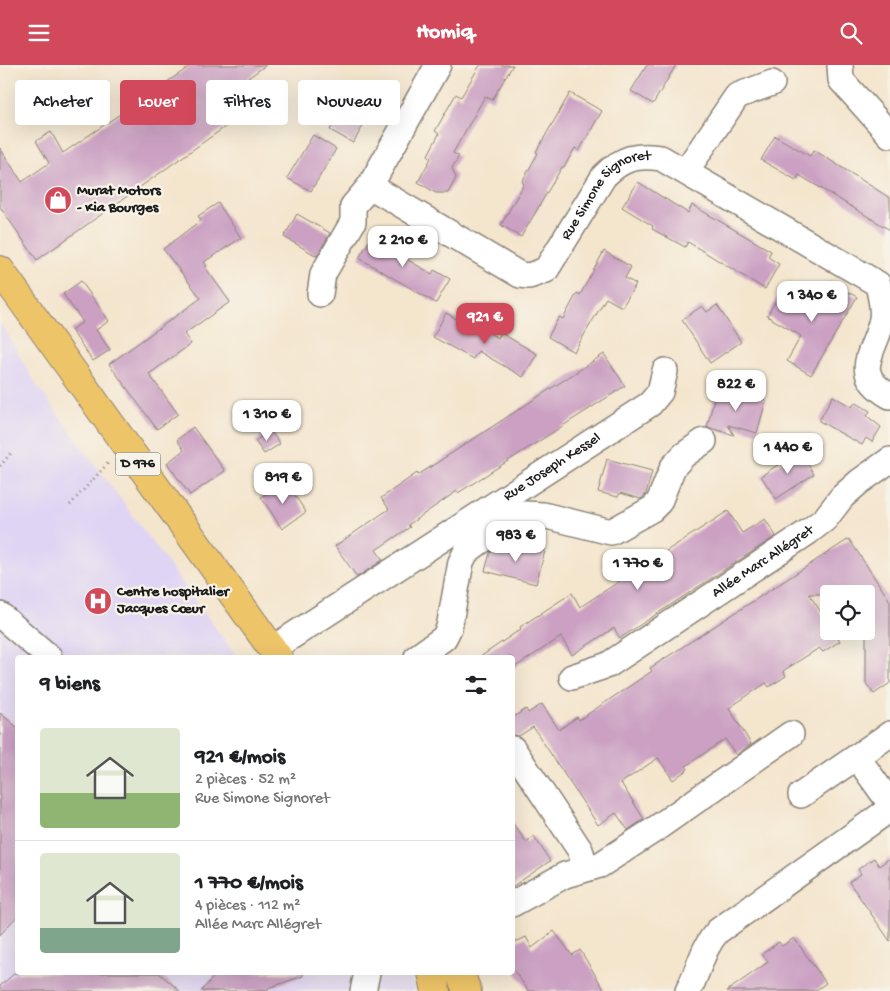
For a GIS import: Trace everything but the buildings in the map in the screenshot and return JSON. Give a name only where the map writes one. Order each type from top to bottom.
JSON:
[{"type":"main road","name":"D 976","points":[[0,270],[275,653]]},
{"type":"main road","points":[[432,975],[436,991]]},
{"type":"main road","points":[[461,975],[467,991]]},
{"type":"street","points":[[320,294],[323,275],[353,222],[353,206],[370,187],[438,65]]},
{"type":"street","points":[[840,65],[842,80],[890,135]]},
{"type":"street","points":[[686,171],[737,96],[772,83]]},
{"type":"street","name":"Rue Simone Signoret","points":[[370,187],[520,275],[529,276],[546,270],[604,175],[630,157],[644,155],[661,157],[884,280],[882,318],[867,358],[866,370],[873,383],[890,396]]},
{"type":"street","name":"Rue Joseph Kessel","points":[[275,653],[650,404],[660,392],[665,371]]},
{"type":"street","points":[[420,655],[444,638],[449,628],[461,562],[466,552],[524,514],[543,515],[611,532],[656,505],[659,502],[673,467],[684,455],[704,441]]},
{"type":"street","name":"Allée Marc Allégret","points":[[572,677],[608,665],[808,532],[825,519],[842,497],[853,487],[890,460]]},
{"type":"street","points":[[0,615],[47,655]]},
{"type":"street","points":[[515,902],[565,875],[600,865],[654,830],[791,734]]},
{"type":"street","points":[[801,795],[890,734]]},
{"type":"street","points":[[515,751],[580,851],[586,868]]},
{"type":"street","points":[[856,757],[890,803]]},
{"type":"street","points":[[688,991],[701,958],[711,939],[718,931],[890,809]]},
{"type":"street","points":[[363,991],[367,975]]},
{"type":"path","points":[[0,466],[11,453]]},
{"type":"path","points":[[70,505],[103,467]]},
{"type":"shaded area","name":"Centre hospitalier Jacques Cœur","points":[[0,322],[38,387],[236,655],[15,655],[15,975],[411,975],[415,991],[0,991]]},
{"type":"place","name":"Murat Motors - Kia Bourges","points":[[58,200]]},
{"type":"place","name":"Centre hospitalier Jacques Cœur","points":[[98,601]]}]
